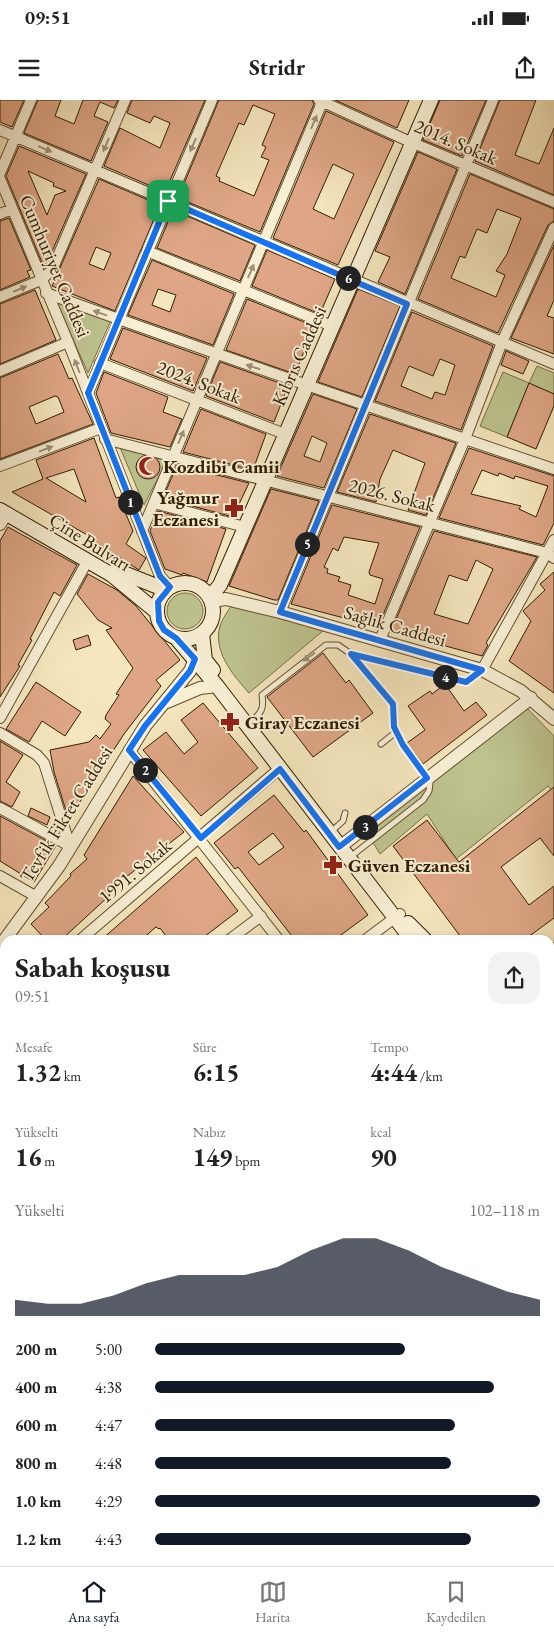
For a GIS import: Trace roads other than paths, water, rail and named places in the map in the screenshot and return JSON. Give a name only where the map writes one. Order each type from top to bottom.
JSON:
[{"type":"main road","name":"Kıbrıs Caddesi","points":[[409,142],[423,100]]},
{"type":"main road","name":"Kıbrıs Caddesi","points":[[210,597],[220,585],[303,383],[409,142],[431,100]]},
{"type":"main road","name":"Çine Bulvarı","points":[[1,513],[112,575],[157,612]]},
{"type":"main road","name":"Çine Bulvarı","points":[[1,513],[133,579],[168,589]]},
{"type":"main road","points":[[176,638],[189,639],[202,634],[211,624],[213,615],[210,597],[197,585],[188,583],[168,589],[158,602],[157,612],[164,630],[176,638],[217,686],[280,769],[346,848],[397,916],[409,935]]},
{"type":"main road","points":[[202,634],[206,660],[334,828],[346,848]]},
{"type":"main road","points":[[397,916],[419,935]]},
{"type":"street","points":[[0,173],[31,100]]},
{"type":"street","points":[[0,296],[41,280],[52,270],[125,100]]},
{"type":"street","points":[[88,393],[212,100]]},
{"type":"street","points":[[280,612],[364,406],[493,100]]},
{"type":"street","points":[[142,531],[264,242],[321,101]]},
{"type":"street","name":"2014. Sokak","points":[[321,101],[409,142],[554,202]]},
{"type":"street","points":[[0,130],[407,304],[554,364]]},
{"type":"street","name":"Cumhuriyet Caddesi","points":[[0,179],[68,342],[160,576],[168,589]]},
{"type":"street","points":[[0,214],[12,209]]},
{"type":"street","points":[[380,640],[465,439],[502,342],[554,228]]},
{"type":"street","points":[[148,251],[329,325]]},
{"type":"street","points":[[46,293],[364,406],[554,469]]},
{"type":"street","points":[[0,371],[68,342]]},
{"type":"street","name":"2024. Sokak","points":[[100,363],[282,433]]},
{"type":"street","points":[[0,466],[101,428]]},
{"type":"street","name":"2026. Sokak","points":[[105,439],[430,522],[550,556]]},
{"type":"street","points":[[154,503],[243,527]]},
{"type":"street","points":[[482,670],[550,556],[554,540]]},
{"type":"street","points":[[0,718],[88,560]]},
{"type":"street","name":"Sağlık Caddesi","points":[[210,597],[280,612],[482,670],[531,698],[554,719]]},
{"type":"street","name":"Tevfik Fikret Caddesi","points":[[8,935],[60,866],[70,846],[129,750],[145,726],[190,671],[195,659]]},
{"type":"street","name":"Tevfik Fikret Caddesi","points":[[165,703],[200,688],[217,686]]},
{"type":"street","points":[[346,848],[427,778],[531,698]]},
{"type":"street","points":[[0,732],[37,755],[44,763],[70,846]]},
{"type":"street","points":[[129,750],[201,838],[276,935]]},
{"type":"street","name":"1991. Sokak","points":[[86,935],[280,769]]},
{"type":"street","points":[[0,808],[70,846]]},
{"type":"street","points":[[0,876],[37,897]]},
{"type":"street","points":[[236,935],[261,916]]},
{"type":"street","points":[[372,935],[397,916]]},
{"type":"lane","points":[[252,721],[262,713],[262,695],[326,645],[338,645],[351,654],[393,704],[396,732],[427,778]]},
{"type":"lane","points":[[351,654],[466,682],[482,670]]},
{"type":"lane","points":[[381,744],[396,732]]},
{"type":"lane","points":[[334,828],[344,821],[346,813]]},
{"type":"place","name":"Kozdibi Camii","points":[[148,466]]},
{"type":"place","name":"Yağmur Eczanesi","points":[[234,508]]},
{"type":"place","name":"Giray Eczanesi","points":[[230,722]]},
{"type":"place","name":"Güven Eczanesi","points":[[333,865]]}]
